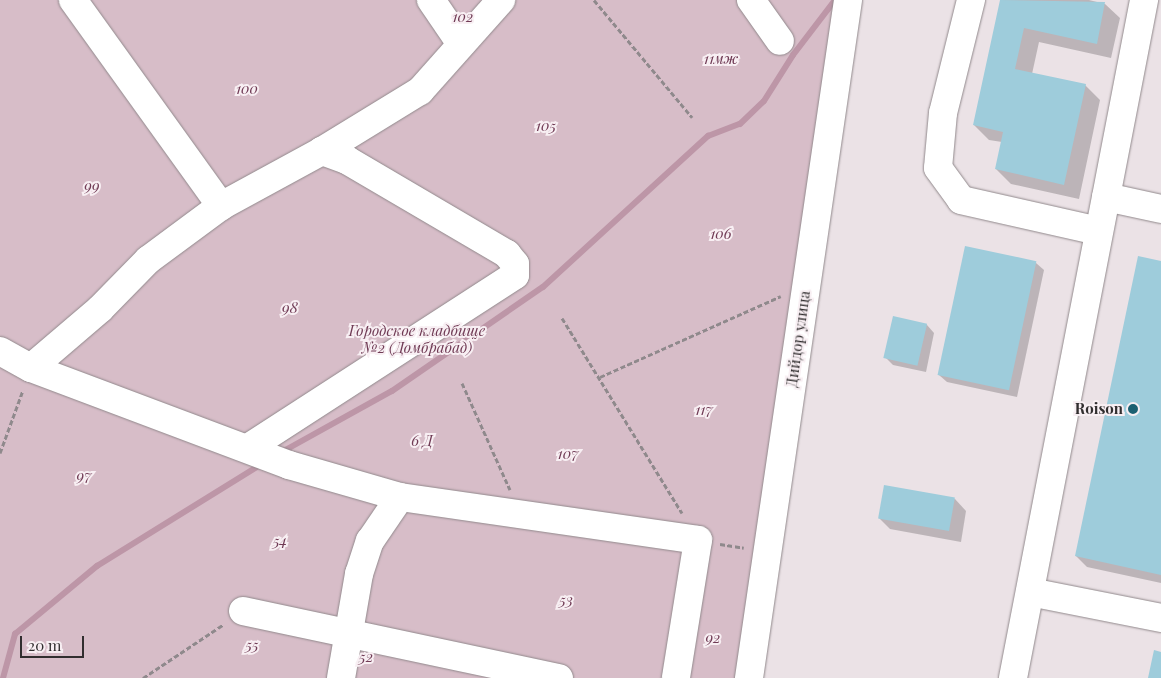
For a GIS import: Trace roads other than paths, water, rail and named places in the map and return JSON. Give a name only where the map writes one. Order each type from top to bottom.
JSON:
[{"type":"street","points":[[73,0],[220,206]]},
{"type":"street","points":[[431,0],[461,44]]},
{"type":"street","points":[[31,368],[100,309],[148,260],[220,206],[322,151],[420,91],[501,0]]},
{"type":"street","points":[[751,0],[780,41]]},
{"type":"street","name":"Дийдор улица","points":[[749,678],[848,0]]},
{"type":"street","points":[[971,0],[943,113],[938,168],[961,200],[1099,231]]},
{"type":"street","points":[[1013,678],[1144,0]]},
{"type":"street","points":[[248,448],[515,275],[515,264],[507,254],[347,160],[322,151]]},
{"type":"street","points":[[1106,197],[1161,209]]},
{"type":"street","points":[[0,351],[31,368],[289,465],[400,497],[698,540],[676,678]]},
{"type":"street","points":[[341,678],[359,574],[370,542],[400,497]]},
{"type":"street","points":[[1030,592],[1161,618]]},
{"type":"street","points":[[244,611],[349,631],[559,678]]},
{"type":"waterway","points":[[280,453],[392,391],[543,287],[708,136],[740,124],[764,101],[793,55],[835,0]]},
{"type":"waterway","points":[[3,678],[15,634],[97,566],[263,463]]},
{"type":"place","name":"Roison","points":[[1133,409]]},
{"type":"park label","name":"102","points":[[463,17]]},
{"type":"park label","name":"11мж","points":[[721,59]]},
{"type":"park label","name":"100","points":[[247,89]]},
{"type":"park label","name":"105","points":[[546,126]]},
{"type":"park label","name":"99","points":[[92,186]]},
{"type":"park label","name":"106","points":[[721,234]]},
{"type":"park label","name":"98","points":[[290,308]]},
{"type":"park label","name":"Городское кладбище №2 (Домбрабад)","points":[[417,338]]},
{"type":"park label","name":"117","points":[[704,410]]},
{"type":"park label","name":"6 Д","points":[[422,441]]},
{"type":"park label","name":"107","points":[[568,454]]},
{"type":"park label","name":"97","points":[[84,476]]},
{"type":"park label","name":"54","points":[[280,541]]},
{"type":"park label","name":"53","points":[[566,600]]},
{"type":"park label","name":"92","points":[[713,638]]},
{"type":"park label","name":"55","points":[[252,645]]},
{"type":"park label","name":"52","points":[[366,657]]}]
